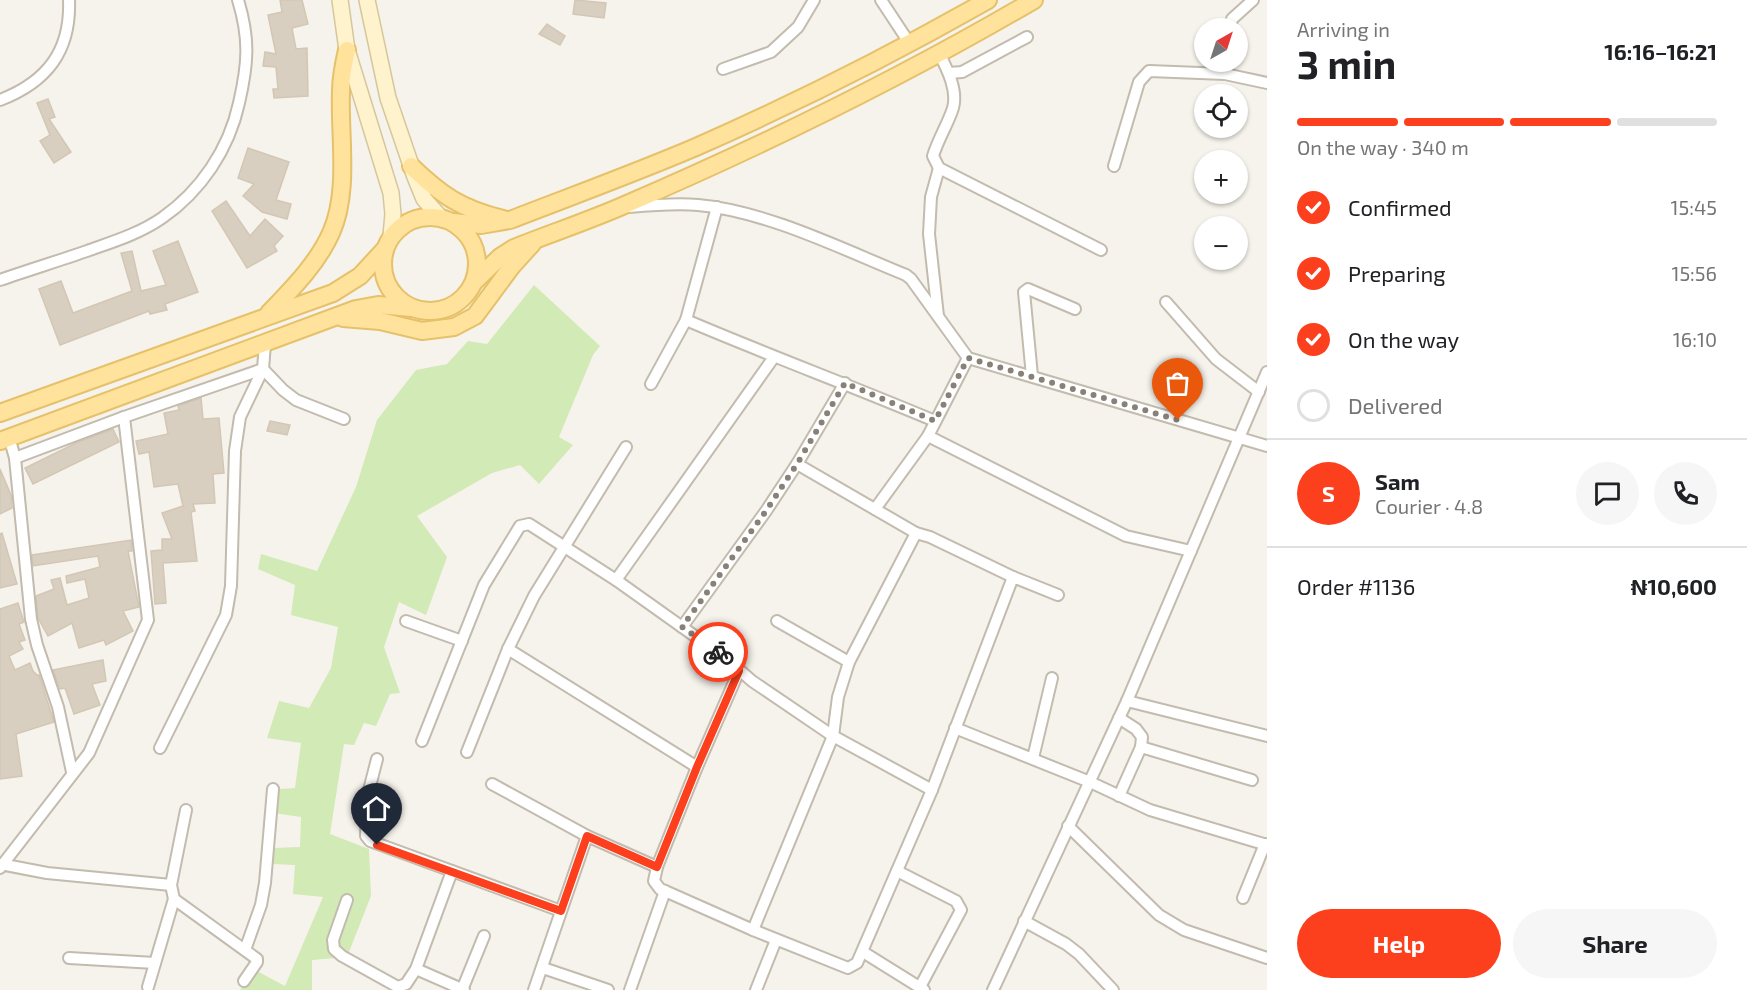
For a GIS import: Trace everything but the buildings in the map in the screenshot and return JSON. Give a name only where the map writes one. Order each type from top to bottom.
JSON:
[{"type":"main road","points":[[340,0],[347,50],[391,193],[393,214],[382,268],[387,284],[397,298],[412,308]]},
{"type":"main road","points":[[4,439],[367,306],[392,305],[436,311],[459,302],[468,293],[477,269],[474,248],[464,231],[447,220],[424,199],[388,98],[367,0]]},
{"type":"main road","points":[[0,413],[333,293],[360,276],[397,229],[413,219],[422,217],[481,225],[510,220],[695,147],[805,97],[910,44],[988,0]]},
{"type":"main road","points":[[474,282],[507,252],[619,208],[832,109],[1034,0]]},
{"type":"main road","points":[[267,316],[312,264],[334,225],[340,191],[340,90],[347,50]]},
{"type":"main road","points":[[411,166],[438,191],[455,202],[488,215],[510,220]]},
{"type":"main road","points":[[333,317],[370,320],[422,331],[439,331],[454,327],[468,321],[483,308],[512,266],[537,240]]},
{"type":"street","points":[[0,100],[38,79],[65,45],[69,24],[69,0]]},
{"type":"street","points":[[0,280],[126,237],[162,218],[198,185],[217,160],[228,138],[242,92],[248,60],[245,22],[238,0]]},
{"type":"street","points":[[723,69],[771,51],[798,27],[814,0]]},
{"type":"street","points":[[881,0],[910,44]]},
{"type":"street","points":[[1233,18],[1253,0]]},
{"type":"street","points":[[949,73],[963,72],[1027,37]]},
{"type":"street","points":[[939,53],[949,73],[955,100],[933,156],[939,168],[1101,250]]},
{"type":"street","points":[[1114,166],[1138,82],[1149,71],[1225,74],[1267,83]]},
{"type":"street","points":[[939,168],[931,197],[929,234],[939,319]]},
{"type":"street","points":[[619,208],[670,204],[717,207],[768,221],[906,274],[968,358],[1267,446]]},
{"type":"street","points":[[651,384],[686,320],[717,207]]},
{"type":"street","points":[[1032,376],[1024,292],[1028,289],[1075,309]]},
{"type":"street","points":[[1166,302],[1216,358],[1259,392]]},
{"type":"street","points":[[686,320],[935,421]]},
{"type":"street","points":[[160,748],[226,615],[231,586],[235,451],[240,417],[263,369],[265,344]]},
{"type":"street","points":[[616,580],[774,357]]},
{"type":"street","points":[[875,509],[928,436],[968,358]]},
{"type":"street","points":[[15,458],[263,369]]},
{"type":"street","points":[[263,369],[283,390],[296,399],[344,419]]},
{"type":"street","points":[[993,990],[1127,701],[1267,372]]},
{"type":"street","points":[[682,627],[766,511],[845,383]]},
{"type":"street","points":[[124,417],[148,620],[89,753],[1,866],[46,873],[171,885]]},
{"type":"street","points":[[928,436],[1126,536],[1191,551]]},
{"type":"street","points":[[4,439],[15,458],[31,619],[37,645],[58,707],[72,772]]},
{"type":"street","points":[[467,753],[508,649],[534,596],[626,447]]},
{"type":"street","points":[[797,464],[916,532],[1058,595]]},
{"type":"street","points":[[422,741],[484,585],[520,526],[529,524],[616,580],[726,659],[739,671],[833,736],[932,790]]},
{"type":"street","points":[[753,930],[833,736],[838,697],[849,662],[916,532]]},
{"type":"street","points":[[739,671],[697,767],[657,867],[654,881],[665,891],[776,940],[848,968],[857,963],[863,952],[932,790],[1013,577]]},
{"type":"street","points":[[406,621],[462,641]]},
{"type":"street","points":[[777,621],[849,662]]},
{"type":"street","points":[[508,649],[697,767]]},
{"type":"street","points":[[1033,758],[1052,678]]},
{"type":"street","points":[[1127,701],[1267,736]]},
{"type":"street","points":[[1119,718],[1136,729],[1142,738],[1141,747],[1119,796]]},
{"type":"street","points":[[955,728],[1033,758],[1150,810],[1266,844],[1243,898]]},
{"type":"street","points":[[1141,747],[1252,780]]},
{"type":"street","points":[[377,759],[367,798],[366,836],[368,839],[377,845],[561,911]]},
{"type":"street","points":[[492,784],[587,836],[657,867]]},
{"type":"street","points":[[245,950],[261,905],[266,883],[273,789]]},
{"type":"street","points":[[148,987],[174,899],[171,885],[186,810]]},
{"type":"street","points":[[1068,825],[1159,915],[1184,930],[1267,958]]},
{"type":"street","points":[[534,990],[587,836]]},
{"type":"street","points":[[347,900],[333,940],[334,949],[342,956],[398,987],[405,984],[416,969],[452,871]]},
{"type":"street","points":[[863,952],[922,989],[962,910],[956,901],[897,871]]},
{"type":"street","points":[[630,990],[665,891]]},
{"type":"street","points":[[174,899],[257,959],[244,981]]},
{"type":"street","points":[[1024,921],[1066,944],[1079,954],[1113,990]]},
{"type":"street","points":[[416,969],[463,990],[484,936]]},
{"type":"street","points":[[756,990],[776,940]]},
{"type":"street","points":[[69,958],[155,963]]},
{"type":"street","points":[[543,968],[608,990]]},
{"type":"green space","points":[[534,285],[600,346],[593,355],[559,437],[573,445],[539,484],[520,465],[492,473],[417,516],[447,557],[426,615],[399,602],[384,647],[400,693],[390,694],[376,726],[364,723],[354,745],[344,744],[330,834],[369,849],[371,896],[347,957],[312,960],[312,990],[240,990],[255,970],[285,986],[323,897],[293,894],[295,865],[272,864],[273,848],[300,847],[301,817],[274,813],[279,789],[295,788],[301,743],[267,738],[279,701],[309,708],[331,668],[338,627],[291,615],[295,585],[258,569],[261,554],[317,571],[356,487],[377,420],[416,370],[447,364],[468,341],[487,344]]},
{"type":"way so far","points":[[718,652],[682,627],[766,511],[845,383],[935,421],[968,358],[1178,420]]},
{"type":"route","points":[[377,845],[561,911],[587,836],[657,867],[739,671],[718,652]]}]
